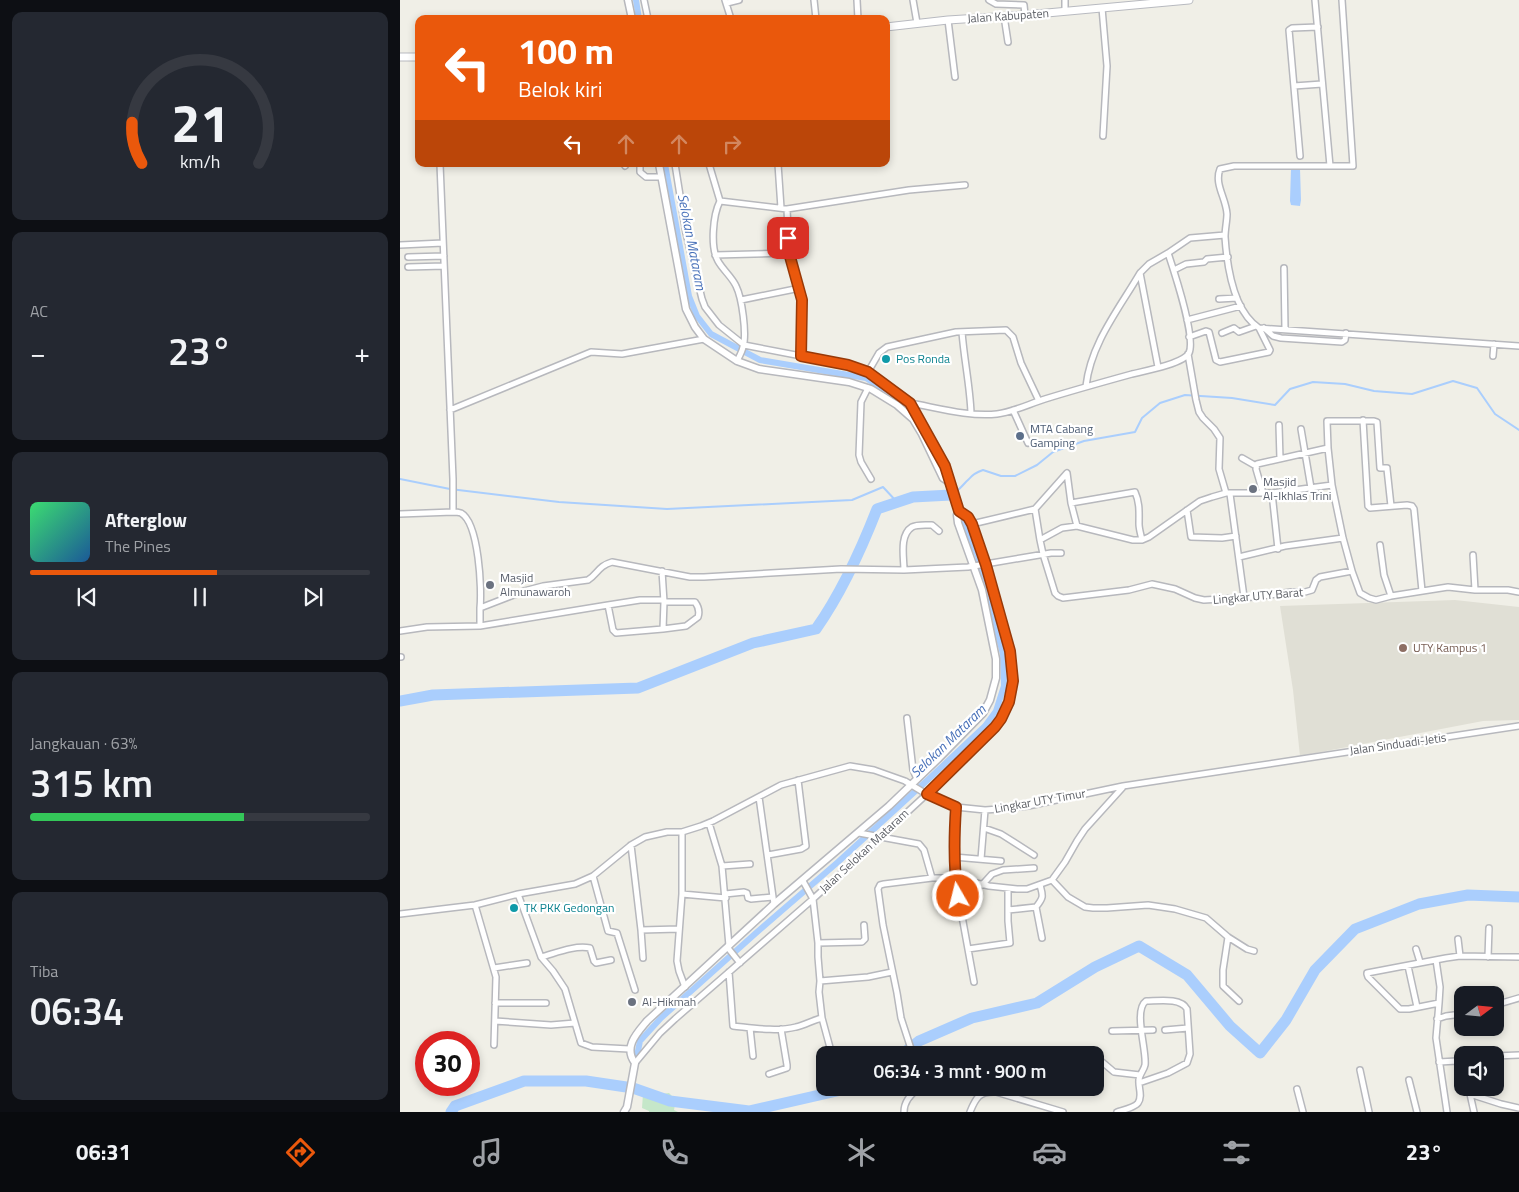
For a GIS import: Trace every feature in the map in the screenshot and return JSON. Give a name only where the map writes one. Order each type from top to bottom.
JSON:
[{"type":"main road","name":"Jalan Kabupaten","points":[[890,26],[1189,0]]},
{"type":"main road","points":[[400,58],[415,57]]},
{"type":"street","points":[[628,0],[631,15]]},
{"type":"street","points":[[644,0],[647,15]]},
{"type":"street","points":[[730,15],[726,2],[739,0]]},
{"type":"street","points":[[814,0],[816,15]]},
{"type":"street","points":[[857,0],[858,15]]},
{"type":"street","points":[[913,0],[917,23]]},
{"type":"street","points":[[989,0],[996,4],[1024,5],[1025,15]]},
{"type":"street","points":[[1064,0],[1066,11]]},
{"type":"street","points":[[1315,0],[1330,166]]},
{"type":"street","points":[[1342,0],[1352,166],[1234,166],[1220,169],[1218,181],[1227,213],[1225,235],[1231,282],[1249,320],[1277,338],[1343,342],[1346,333]]},
{"type":"street","points":[[1102,8],[1107,66],[1104,136]]},
{"type":"street","points":[[1004,16],[1008,42]]},
{"type":"street","points":[[948,20],[955,77]]},
{"type":"street","points":[[1300,156],[1289,30],[1292,28],[1318,27]]},
{"type":"street","points":[[1294,86],[1322,84]]},
{"type":"street","points":[[440,167],[453,512]]},
{"type":"street","points":[[640,167],[640,172],[648,178],[661,177]]},
{"type":"street","points":[[659,167],[686,309],[695,327],[704,339],[738,359],[759,368],[834,379],[870,388],[897,405],[913,419],[947,481]]},
{"type":"street","name":"Jalan Selokan Mataram","points":[[633,1063],[670,1024],[878,837],[995,727],[1009,702],[1013,681],[1010,651],[986,565],[972,524],[968,517],[958,508],[947,481],[945,466],[910,403],[868,372],[848,365],[743,348],[719,324],[702,299],[686,233],[675,167]]},
{"type":"street","points":[[710,167],[720,201],[714,221],[715,255],[718,262],[733,280],[741,300],[743,348],[738,359]]},
{"type":"street","points":[[778,167],[781,208]]},
{"type":"street","points":[[720,201],[787,209],[908,190],[965,185]]},
{"type":"street","points":[[787,209],[789,253],[802,300],[801,356]]},
{"type":"street","points":[[1086,386],[1090,363],[1100,340],[1140,272],[1149,264],[1190,238],[1225,235]]},
{"type":"street","points":[[400,245],[443,243]]},
{"type":"street","points":[[715,255],[789,253]]},
{"type":"street","points":[[910,403],[971,413],[998,414],[1086,386],[1183,359],[1188,354],[1190,348],[1189,337],[1183,300],[1168,253]]},
{"type":"street","points":[[408,257],[444,256]]},
{"type":"street","points":[[1174,270],[1186,264],[1228,257]]},
{"type":"street","points":[[408,267],[444,266]]},
{"type":"street","points":[[1284,268],[1285,329]]},
{"type":"street","points":[[1140,272],[1158,367]]},
{"type":"street","points":[[741,300],[800,288]]},
{"type":"street","points":[[1219,299],[1237,298]]},
{"type":"street","points":[[1186,320],[1241,306]]},
{"type":"street","points":[[1189,337],[1206,331],[1209,332],[1216,360],[1220,362],[1269,352],[1270,349],[1260,327]]},
{"type":"street","points":[[1222,333],[1234,328],[1239,332],[1260,327],[1387,338],[1519,346]]},
{"type":"street","points":[[868,372],[878,352],[885,348],[938,335],[1002,330],[1009,332],[1014,340],[1021,363],[1039,401]]},
{"type":"street","points":[[1318,340],[1319,331]]},
{"type":"street","points":[[962,332],[970,386],[971,413]]},
{"type":"street","points":[[450,410],[591,352],[622,354],[704,339]]},
{"type":"street","points":[[1493,356],[1494,344]]},
{"type":"street","points":[[1188,354],[1196,400],[1203,418],[1219,435],[1219,468],[1228,494],[1244,597]]},
{"type":"street","points":[[872,478],[861,462],[859,454],[863,396],[876,379]]},
{"type":"street","points":[[1013,410],[1028,443]]},
{"type":"street","points":[[1363,420],[1368,506],[1370,508],[1407,505],[1412,506],[1414,509],[1422,591]]},
{"type":"street","points":[[1391,506],[1387,469],[1380,468],[1377,422],[1363,420],[1328,421],[1328,448],[1332,485],[1343,538],[1360,593],[1376,600],[1448,587],[1519,592]]},
{"type":"street","points":[[1279,424],[1280,459]]},
{"type":"street","points":[[1301,429],[1311,488]]},
{"type":"street","points":[[1256,466],[1328,448]]},
{"type":"street","points":[[1242,458],[1256,466],[1263,493]]},
{"type":"street","points":[[972,524],[1035,509],[1067,473],[1071,503],[1077,526]]},
{"type":"street","points":[[1040,540],[1062,528],[1077,526],[1133,540],[1142,540],[1149,538],[1200,501],[1228,494],[1272,493],[1332,485]]},
{"type":"street","points":[[1071,503],[1135,492],[1138,499],[1140,519],[1138,522],[1142,540]]},
{"type":"street","points":[[1272,493],[1278,549]]},
{"type":"street","name":"Jalan Selokan Mataram","points":[[629,1049],[636,1034],[648,1021],[729,948],[773,901],[804,883],[860,834],[912,786],[983,713],[990,700],[993,688],[996,659],[985,602],[975,566],[958,522],[958,508]]},
{"type":"street","name":"Lingkar UTY Barat","points":[[1035,509],[1043,554],[1055,593],[1063,598],[1129,590],[1152,584],[1175,589],[1204,600],[1308,592],[1312,590],[1316,580],[1320,577],[1352,571]]},
{"type":"street","points":[[1187,510],[1191,536],[1216,538],[1236,536]]},
{"type":"street","points":[[400,514],[458,512],[464,515],[468,521],[477,550],[481,583],[480,626]]},
{"type":"street","points":[[904,570],[904,538],[906,533],[913,526],[926,525],[933,525],[939,531]]},
{"type":"street","points":[[1239,557],[1285,546],[1343,538]]},
{"type":"street","points":[[1380,545],[1384,575],[1391,596]]},
{"type":"street","points":[[480,608],[534,589],[559,583],[588,580],[601,567],[615,562],[690,577],[704,577],[841,569],[904,570],[975,566],[1043,554],[1061,554]]},
{"type":"street","points":[[1473,555],[1476,590]]},
{"type":"street","points":[[662,571],[663,629]]},
{"type":"street","points":[[400,631],[428,627],[480,626],[608,605],[640,600],[696,602],[699,614],[698,617],[686,626],[616,632],[613,630],[608,605]]},
{"type":"street","points":[[907,718],[913,770],[917,779]]},
{"type":"street","name":"Jalan Sinduadi-Jetis","points":[[1276,762],[1519,726]]},
{"type":"street","name":"Lingkar UTY Timur","points":[[400,914],[475,905],[518,894],[575,884],[593,876],[631,845],[648,835],[682,832],[710,823],[781,785],[850,766],[874,770],[905,781],[925,793],[956,807],[985,810],[1028,806],[1123,786],[1276,762]]},
{"type":"street","points":[[768,856],[802,849],[806,846],[798,780]]},
{"type":"street","name":"Lingkar UTY Timur","points":[[1052,880],[1066,862],[1086,829],[1123,786]]},
{"type":"street","points":[[682,894],[726,896],[744,892],[751,899],[773,901],[759,797]]},
{"type":"street","points":[[956,807],[955,878],[974,982]]},
{"type":"street","points":[[981,859],[985,810]]},
{"type":"street","points":[[710,823],[722,866],[729,948],[739,962]]},
{"type":"street","points":[[984,828],[1001,834],[1034,855]]},
{"type":"street","points":[[682,832],[682,894],[677,961],[685,987]]},
{"type":"street","points":[[860,834],[919,844],[924,850],[932,878]]},
{"type":"street","points":[[631,845],[643,958]]},
{"type":"street","points":[[954,857],[1001,861]]},
{"type":"street","points":[[722,866],[750,864]]},
{"type":"street","points":[[982,885],[992,874],[1003,870],[1034,868]]},
{"type":"street","points":[[593,876],[608,931],[617,933],[635,990]]},
{"type":"street","points":[[909,1046],[901,1018],[898,994],[883,925],[878,889],[880,885],[932,878],[955,878],[982,885],[1022,890],[1052,880],[1068,897],[1085,907],[1107,908],[1148,905],[1175,908],[1206,918],[1228,937],[1247,949],[1254,951]]},
{"type":"street","points":[[804,883],[812,897],[818,943],[819,992],[822,1018],[830,1046]]},
{"type":"street","points":[[1008,910],[1036,907],[1043,895],[1040,885]]},
{"type":"street","points":[[968,948],[1010,943],[1008,889]]},
{"type":"street","points":[[518,894],[541,957],[565,989],[581,1043],[587,1047],[629,1049],[633,1063],[625,1111]]},
{"type":"street","points":[[475,905],[496,980],[494,1045]]},
{"type":"street","points":[[1036,907],[1042,938]]},
{"type":"street","points":[[818,943],[862,942],[865,939],[864,925]]},
{"type":"street","points":[[1488,957],[1489,928]]},
{"type":"street","points":[[641,930],[679,929]]},
{"type":"street","points":[[1228,937],[1223,970],[1223,986],[1239,1001]]},
{"type":"street","points":[[1458,940],[1460,956]]},
{"type":"street","points":[[541,957],[587,947],[590,948],[596,963],[611,960]]},
{"type":"street","points":[[1416,950],[1420,962]]},
{"type":"street","points":[[1439,1003],[1400,1009],[1368,977],[1367,973],[1460,956],[1519,957]]},
{"type":"street","points":[[1436,960],[1440,987],[1436,1038],[1447,1112]]},
{"type":"street","points":[[494,968],[527,963]]},
{"type":"street","points":[[1408,966],[1417,1007]]},
{"type":"street","points":[[730,972],[733,1026],[781,1029],[796,1027],[822,1018]]},
{"type":"street","points":[[820,981],[868,977],[892,972]]},
{"type":"street","points":[[1504,1002],[1519,998]]},
{"type":"street","points":[[1117,1112],[1135,1105],[1140,1097],[1139,1082],[1144,1066],[1141,1006],[1146,1002],[1180,1002],[1187,1009],[1190,1054],[1187,1063],[1168,1073],[1139,1082]]},
{"type":"street","points":[[495,1003],[546,1003]]},
{"type":"street","points":[[1437,1020],[1454,1015]]},
{"type":"street","points":[[495,1022],[551,1025],[574,1023]]},
{"type":"street","points":[[750,1028],[753,1056]]},
{"type":"street","points":[[1165,1030],[1188,1028]]},
{"type":"street","points":[[769,1074],[785,1069],[788,1065],[781,1029]]},
{"type":"street","points":[[1112,1031],[1153,1030]]},
{"type":"street","points":[[1504,1056],[1519,1055]]},
{"type":"street","points":[[1439,1062],[1454,1061]]},
{"type":"street","points":[[1104,1063],[1114,1072],[1140,1075]]},
{"type":"street","points":[[1360,1070],[1369,1112]]},
{"type":"street","points":[[1409,1080],[1416,1112]]},
{"type":"street","points":[[1297,1089],[1303,1112]]},
{"type":"street","points":[[904,1112],[904,1106],[910,1096]]},
{"type":"street","points":[[970,1112],[974,1102],[979,1096]]},
{"type":"street","points":[[1009,1096],[1063,1112]]},
{"type":"street","points":[[1470,1096],[1474,1112]]},
{"type":"street","points":[[1476,1096],[1519,1108]]},
{"type":"shaded area","name":"UTY Kampus 1","points":[[1455,600],[1519,607],[1519,720],[1483,721],[1300,756],[1293,690],[1280,606]]},
{"type":"green space","points":[[651,1090],[662,1094],[669,1093],[676,1100],[674,1110],[678,1112],[649,1112],[642,1108],[644,1092]]},
{"type":"water","points":[[1291,168],[1300,169],[1300,206],[1291,205],[1290,201]]},
{"type":"waterway","name":"Selokan Mataram","points":[[636,0],[638,15]]},
{"type":"waterway","name":"Selokan Mataram","points":[[666,167],[689,296],[697,316],[711,334],[760,360],[866,378],[895,397],[917,420]]},
{"type":"waterway","points":[[954,493],[977,472],[983,470],[1001,476],[1015,476],[1037,465],[1053,452],[1084,441],[1135,432],[1142,418],[1160,403],[1185,395],[1232,398],[1275,405],[1290,389],[1313,382],[1345,384],[1374,391],[1412,394],[1453,381],[1477,388],[1495,414],[1519,430]]},
{"type":"waterway","points":[[400,479],[450,489],[559,502],[667,509],[852,500],[883,487],[897,502]]},
{"type":"waterway","points":[[400,701],[433,695],[638,688],[753,643],[816,629],[850,570],[877,509],[913,497],[951,495]]},
{"type":"waterway","name":"Selokan Mataram","points":[[635,1066],[640,1041],[661,1018],[838,862],[933,775],[985,726],[996,711],[1004,686],[1003,654],[978,556],[957,511]]},
{"type":"waterway","points":[[913,1046],[919,1041],[972,1018],[1037,1003],[1095,967],[1139,946],[1187,975],[1230,1026],[1260,1053],[1286,1020],[1315,970],[1355,929],[1419,904],[1468,895],[1519,897]]},
{"type":"waterway","points":[[451,1112],[455,1106],[524,1081],[586,1081],[633,1088],[670,1101],[749,1111],[816,1096]]},
{"type":"place","name":"Pos Ronda","points":[[886,359]]},
{"type":"place","name":"MTA Cabang Gamping","points":[[1020,436]]},
{"type":"place","name":"Masjid Al-Ikhlas Trini","points":[[1253,489]]},
{"type":"place","name":"Masjid Almunawaroh","points":[[490,585]]},
{"type":"place","name":"UTY Kampus 1","points":[[1403,648]]},
{"type":"place","name":"TK PKK Gedongan","points":[[514,908]]},
{"type":"place","name":"Al-Hikmah","points":[[632,1002]]},
{"type":"route","points":[[788,238],[789,253],[802,300],[801,356],[848,365],[868,372],[910,403],[945,466],[959,511],[968,517],[972,524],[986,565],[1010,651],[1013,672],[1012,691],[1001,719],[927,794],[956,807],[954,857],[958,896]]}]
